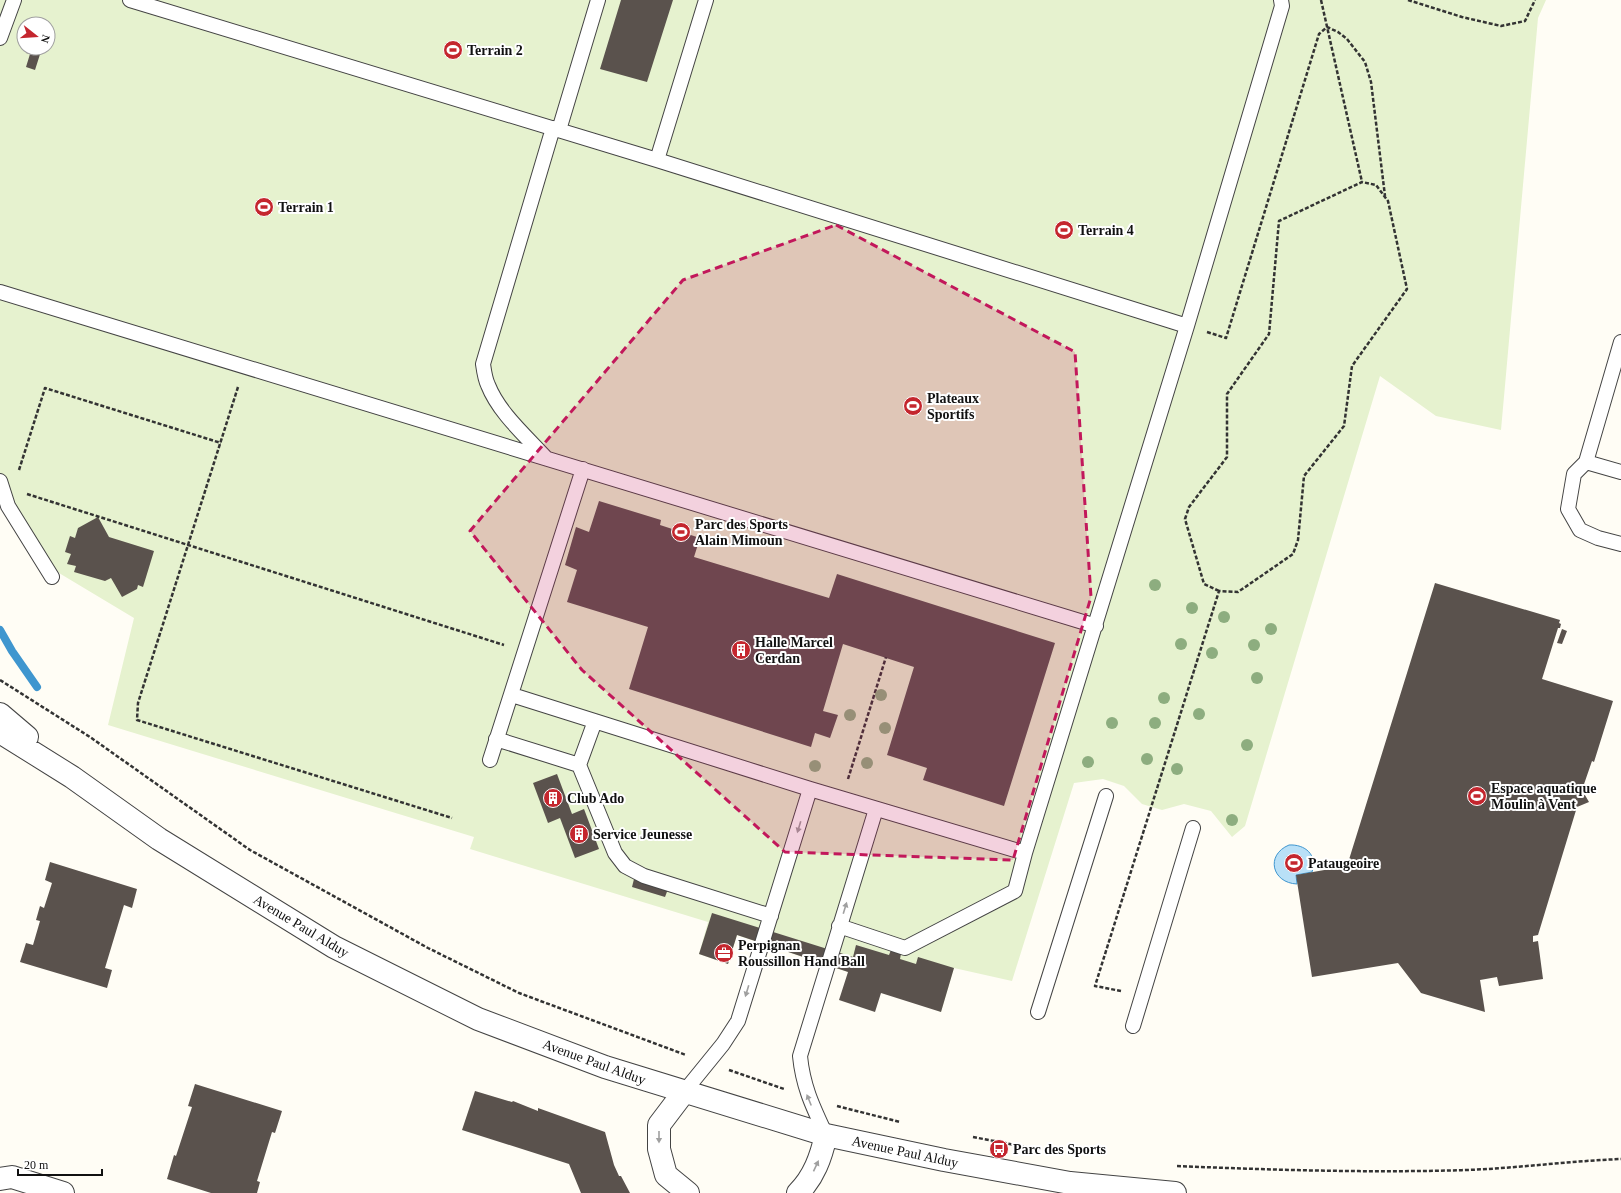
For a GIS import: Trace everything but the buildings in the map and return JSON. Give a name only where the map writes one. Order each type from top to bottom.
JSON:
[{"type":"street","name":"Avenue Paul Alduy","points":[[0,714],[72,777]]},
{"type":"street","name":"Avenue Paul Alduy","points":[[0,732],[72,777],[159,839],[334,947],[478,1019],[605,1067],[826,1135],[944,1160],[1070,1184],[1175,1193]]},
{"type":"street","points":[[684,1092],[659,1125],[659,1148],[666,1175],[688,1193]]},
{"type":"street","points":[[798,1193],[815,1170],[822,1153],[826,1135]]},
{"type":"street","points":[[0,1179],[12,1177],[63,1193]]},
{"type":"lane","points":[[0,38],[14,0]]},
{"type":"lane","points":[[130,0],[657,160],[1187,326]]},
{"type":"lane","points":[[546,458],[498,404],[487,385],[483,364],[598,0]]},
{"type":"lane","points":[[657,160],[706,0]]},
{"type":"lane","points":[[839,926],[905,948],[1015,892],[1025,853],[1187,326],[1282,6],[1281,0]]},
{"type":"lane","points":[[0,292],[1096,626]]},
{"type":"lane","points":[[1621,342],[1586,462],[1574,474],[1568,509],[1580,530],[1598,538],[1621,544]]},
{"type":"lane","points":[[1586,462],[1621,472]]},
{"type":"lane","points":[[490,760],[526,652],[583,469]]},
{"type":"lane","points":[[0,481],[8,506],[52,577]]},
{"type":"lane","points":[[512,694],[842,799],[1025,853]]},
{"type":"lane","points":[[595,721],[579,764],[615,854],[625,866],[644,876],[771,916]]},
{"type":"lane","points":[[496,739],[579,764]]},
{"type":"lane","points":[[684,1092],[706,1062],[723,1044],[738,1021],[810,789]]},
{"type":"lane","points":[[1038,1012],[1106,796]]},
{"type":"lane","points":[[826,1135],[808,1097],[802,1076],[800,1056],[876,809]]},
{"type":"lane","points":[[1133,1026],[1193,828]]},
{"type":"path","points":[[1321,0],[1362,182]]},
{"type":"path","points":[[1408,0],[1462,17],[1501,26],[1525,21],[1535,0]]},
{"type":"path","points":[[1327,28],[1338,32],[1347,39],[1365,62],[1371,82],[1385,197]]},
{"type":"path","points":[[1218,335],[1226,338],[1319,34],[1327,28]]},
{"type":"path","points":[[1362,182],[1376,185],[1385,197],[1388,200],[1407,288],[1352,366],[1344,426],[1304,476],[1298,540],[1293,554],[1238,592],[1219,591],[1204,584],[1185,519],[1189,508],[1227,457],[1227,394],[1269,334],[1279,221],[1362,182]]},
{"type":"path","points":[[245,366],[138,703],[137,720],[452,818]]},
{"type":"path","points":[[18,475],[46,388],[220,443]]},
{"type":"path","points":[[20,492],[526,652]]},
{"type":"path","points":[[1142,995],[1095,986],[1219,591]]},
{"type":"path","points":[[842,799],[886,657]]},
{"type":"path","points":[[0,680],[90,737],[250,850],[428,948],[519,993],[706,1062],[808,1097],[854,1111],[906,1124]]},
{"type":"path","points":[[966,1136],[1032,1148]]},
{"type":"path","points":[[1174,1166],[1274,1170],[1467,1170],[1582,1160],[1621,1159]]},
{"type":"highlighted area","points":[[836,225],[1075,352],[1091,597],[1013,860],[785,852],[582,670],[470,531],[683,280]]},
{"type":"green space","name":"Parc des Sports Alain Mimoun","points":[[0,0],[1546,0],[1538,18],[1501,430],[1436,416],[1380,376],[1245,826],[1232,837],[1211,811],[1184,804],[1162,810],[1142,804],[1124,786],[1103,779],[1074,783],[1012,981],[954,968],[941,1012],[848,972],[737,935],[728,964],[699,954],[708,922],[470,849],[474,837],[108,725],[134,618],[59,573],[0,491]]},
{"type":"water","name":"Pataugeoire","points":[[1289,845],[1300,846],[1305,849],[1312,856],[1313,860],[1312,872],[1296,875],[1297,884],[1282,879],[1277,874],[1275,868],[1274,861],[1277,855],[1281,850]]},
{"type":"waterway","points":[[0,630],[12,651],[37,687]]},
{"type":"place","name":"Terrain 2","points":[[453,50]]},
{"type":"place","name":"Terrain 1","points":[[264,207]]},
{"type":"place","name":"Terrain 4","points":[[1064,230]]},
{"type":"place","name":"Plateaux Sportifs","points":[[913,406]]},
{"type":"place","name":"Parc des Sports Alain Mimoun","points":[[681,532]]},
{"type":"place","name":"Halle Marcel Cerdan","points":[[741,650]]},
{"type":"place","name":"Espace aquatique Moulin à Vent","points":[[1477,796]]},
{"type":"place","name":"Club Ado","points":[[553,798]]},
{"type":"place","name":"Service Jeunesse","points":[[579,834]]},
{"type":"place","name":"Pataugeoire","points":[[1294,863]]},
{"type":"place","name":"Perpignan Roussillon Hand Ball","points":[[724,953]]},
{"type":"place","name":"Parc des Sports","points":[[999,1149]]}]
